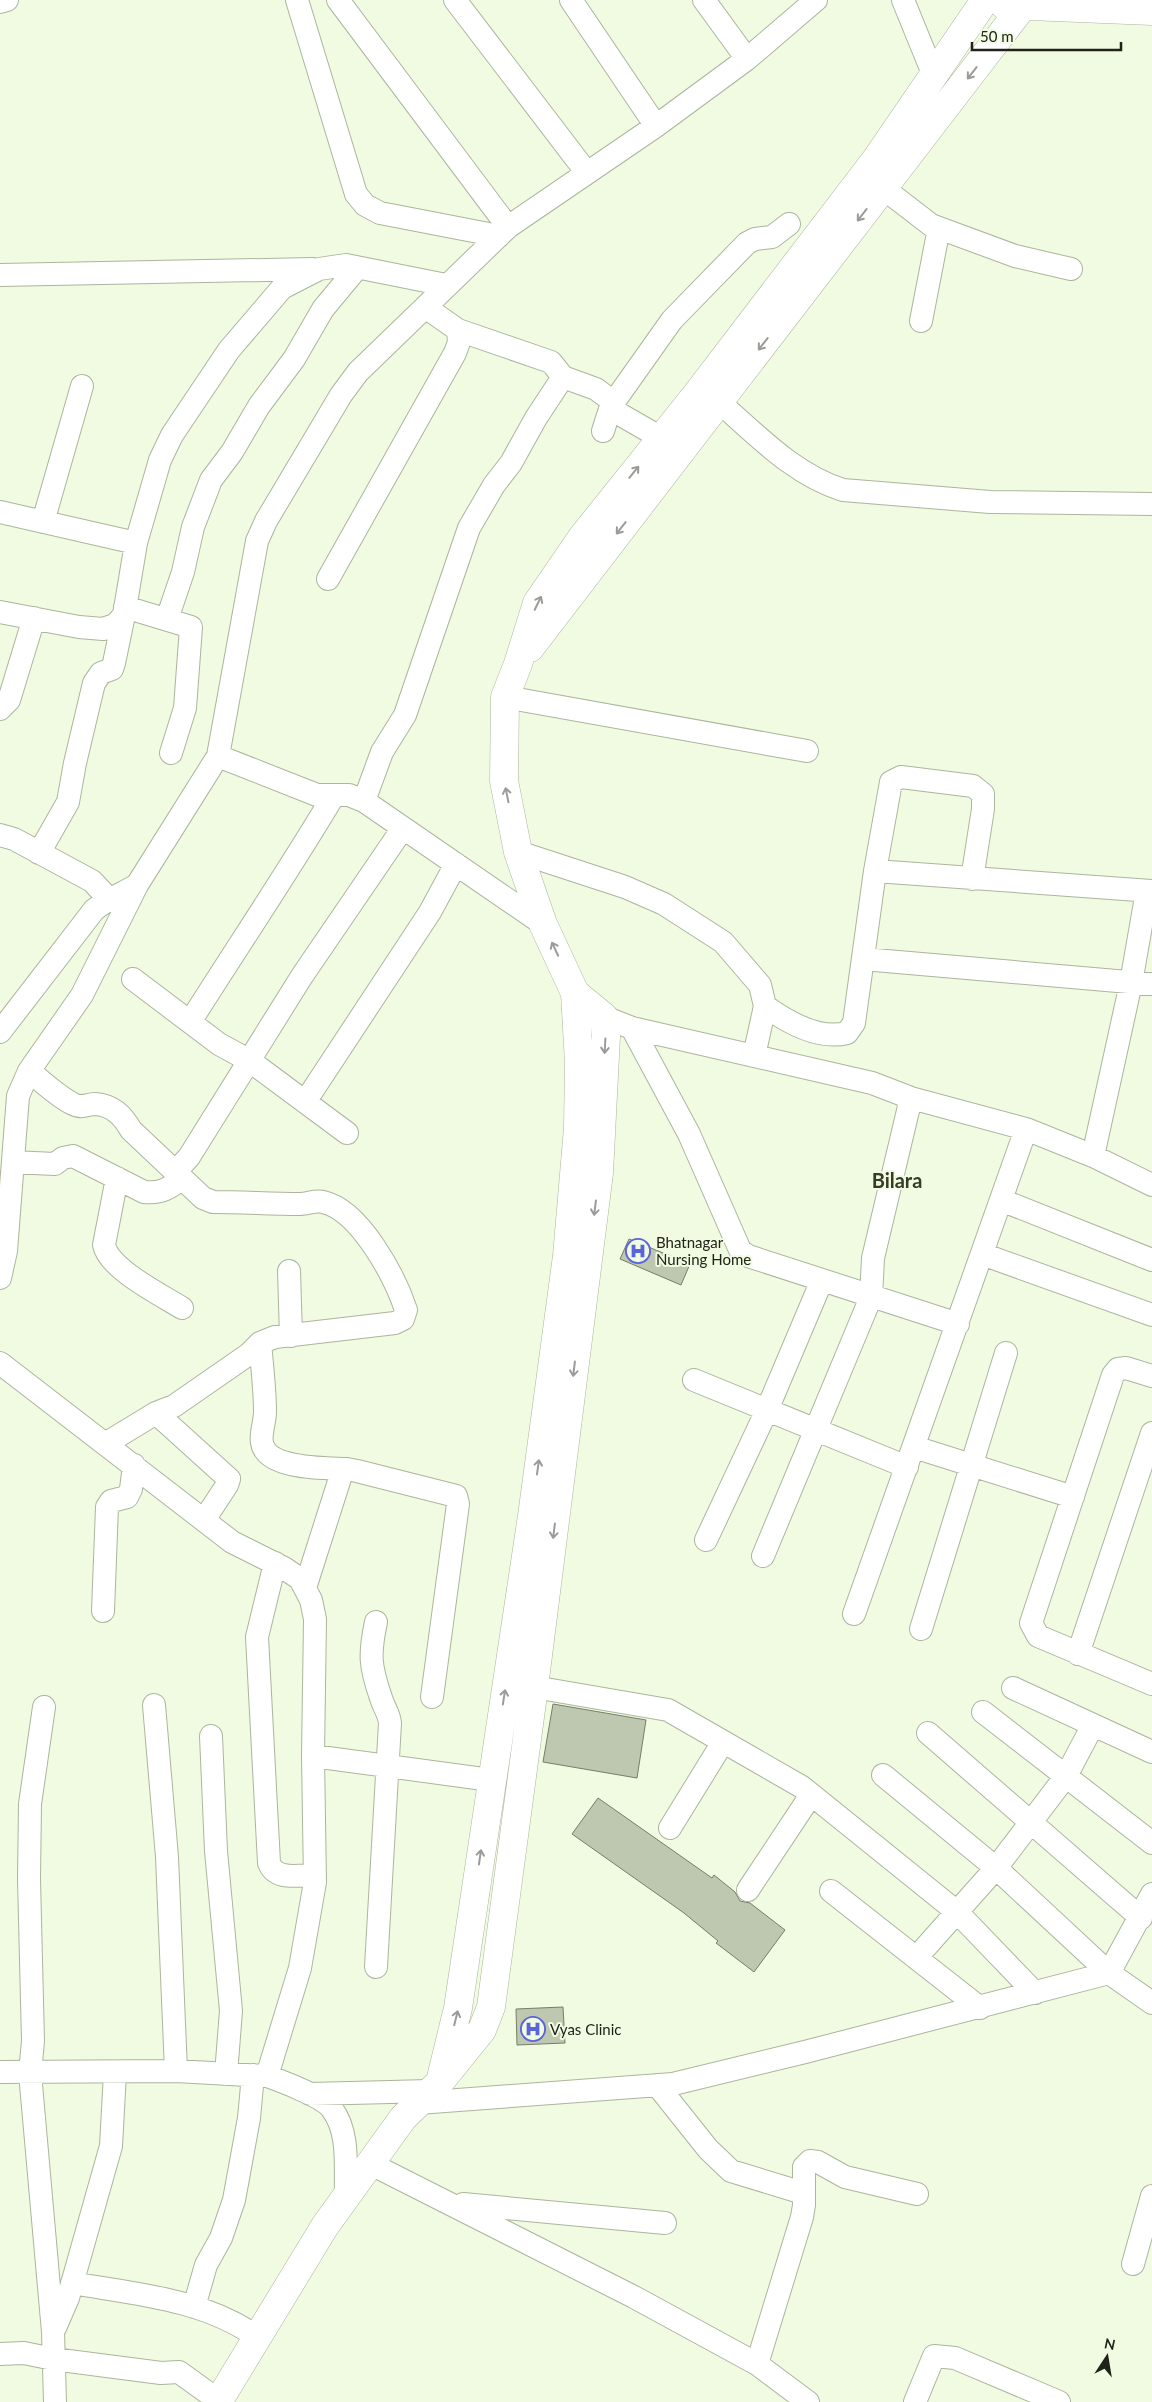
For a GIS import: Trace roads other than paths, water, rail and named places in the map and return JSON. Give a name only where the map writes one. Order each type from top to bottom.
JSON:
[{"type":"main road","points":[[429,2092],[458,2008],[532,1516],[567,1256],[578,1128],[579,1063],[575,993],[543,924],[518,852],[504,781],[505,698],[537,603],[583,536],[877,158],[934,76],[974,2],[1023,6],[1152,11]]},
{"type":"main road","points":[[518,664],[1023,6]]},
{"type":"main road","points":[[219,2401],[325,2226],[369,2163],[482,2030],[492,2007],[599,1173],[606,1036],[604,1017],[575,993]]},
{"type":"street","points":[[0,2],[7,0]]},
{"type":"street","points":[[297,0],[356,194],[365,206],[380,213],[503,232]]},
{"type":"street","points":[[338,0],[503,232]]},
{"type":"street","points":[[455,0],[587,173]]},
{"type":"street","points":[[571,0],[656,126]]},
{"type":"street","points":[[704,0],[747,59]]},
{"type":"street","points":[[0,1278],[6,1251],[18,1096],[29,1071],[82,996],[137,885],[218,756],[257,542],[266,521],[346,387],[358,372],[446,285],[503,232],[656,126],[747,59],[816,0]]},
{"type":"street","points":[[903,0],[934,76]]},
{"type":"street","points":[[883,188],[916,216],[939,228],[1016,256],[1071,269]]},
{"type":"street","points":[[603,432],[611,406],[672,320],[747,243],[755,239],[772,237],[789,224]]},
{"type":"street","points":[[921,321],[939,228]]},
{"type":"street","points":[[0,275],[319,269],[346,265],[446,285]]},
{"type":"street","points":[[167,619],[183,572],[193,527],[211,480],[232,452],[259,406],[294,359],[323,309],[356,268]]},
{"type":"street","points":[[39,853],[68,802],[72,775],[94,682],[101,673],[112,670],[136,543],[154,479],[172,435],[229,350],[282,288],[319,269]]},
{"type":"street","points":[[425,307],[458,330],[551,362],[563,377],[596,389],[608,398],[616,412],[661,438]]},
{"type":"street","points":[[328,579],[455,353],[459,342],[458,330]]},
{"type":"street","points":[[364,801],[382,752],[405,715],[469,528],[494,485],[511,463],[536,418],[563,377]]},
{"type":"street","points":[[43,522],[82,386]]},
{"type":"street","points":[[719,402],[799,471],[822,484],[843,490],[990,502],[1152,504]]},
{"type":"street","points":[[0,512],[136,543]]},
{"type":"street","points":[[124,611],[167,619],[190,627],[185,708],[171,753]]},
{"type":"street","points":[[0,612],[79,627],[103,628],[115,625],[124,611]]},
{"type":"street","points":[[0,709],[9,700],[34,618]]},
{"type":"street","points":[[505,698],[807,751]]},
{"type":"street","points":[[218,756],[317,795],[349,795],[364,801],[543,924]]},
{"type":"street","points":[[765,1006],[786,1021],[836,1036],[847,1033],[854,1022],[875,872],[891,782],[901,777],[973,786],[983,794],[983,809],[972,878]]},
{"type":"street","points":[[190,1022],[297,857],[334,795]]},
{"type":"street","points":[[13,1162],[55,1164],[63,1158],[73,1156],[144,1192],[153,1193],[165,1190],[179,1174],[188,1156],[250,1061],[302,976],[403,828]]},
{"type":"street","points":[[1,840],[39,853],[92,882],[108,898]]},
{"type":"street","points":[[518,852],[625,887],[664,904],[723,942],[760,985],[765,1006],[754,1056]]},
{"type":"street","points":[[306,1102],[430,912],[456,864]]},
{"type":"street","points":[[875,872],[1150,891],[1142,983],[1093,1156]]},
{"type":"street","points":[[0,1032],[94,910],[108,898],[121,895],[137,885]]},
{"type":"street","points":[[863,959],[1142,983]]},
{"type":"street","points":[[133,979],[219,1044],[250,1061],[347,1133]]},
{"type":"street","points":[[604,1017],[632,1028],[872,1083],[911,1098],[1026,1129],[1093,1156],[1152,1185]]},
{"type":"street","points":[[632,1028],[689,1134],[740,1250],[748,1256],[958,1324]]},
{"type":"street","points":[[29,1071],[73,1104],[84,1107],[94,1104],[112,1108],[124,1119],[131,1130],[194,1190],[213,1202],[303,1204],[322,1201],[339,1210],[358,1224],[372,1241],[403,1300],[406,1310],[403,1319],[396,1323],[275,1337],[260,1342],[249,1354],[174,1406],[156,1413],[105,1444]]},
{"type":"street","points":[[762,1556],[871,1297],[873,1258],[911,1098]]},
{"type":"street","points":[[854,1614],[1026,1129]]},
{"type":"street","points":[[117,1178],[104,1244],[106,1253],[137,1280],[182,1308]]},
{"type":"street","points":[[1001,1200],[1152,1260]]},
{"type":"street","points":[[982,1254],[1152,1315]]},
{"type":"street","points":[[290,1270],[291,1336]]},
{"type":"street","points":[[706,1540],[767,1410],[822,1280]]},
{"type":"street","points":[[260,1342],[265,1413],[262,1444],[273,1457],[293,1465],[347,1469],[456,1496],[458,1504],[432,1697]]},
{"type":"street","points":[[921,1630],[1006,1353]]},
{"type":"street","points":[[0,1363],[232,1542],[300,1579],[312,1600],[315,1619],[313,1756],[315,1875],[310,1919],[300,1968],[260,2075],[248,2118],[234,2200],[221,2238],[206,2265],[194,2307]]},
{"type":"street","points":[[1152,1376],[1126,1368],[1118,1368],[1113,1375],[1031,1623],[1038,1636],[1152,1684]]},
{"type":"street","points":[[694,1380],[816,1429],[910,1457],[971,1466],[1073,1497]]},
{"type":"street","points":[[156,1413],[229,1479],[204,1520]]},
{"type":"street","points":[[1078,1654],[1152,1433]]},
{"type":"street","points":[[103,1611],[107,1508],[111,1501],[127,1497],[131,1489],[134,1465]]},
{"type":"street","points":[[305,1588],[338,1478],[347,1469]]},
{"type":"street","points":[[275,1564],[258,1637],[269,1863],[273,1871],[279,1875],[315,1875]]},
{"type":"street","points":[[376,1622],[370,1651],[371,1665],[382,1703],[389,1712],[376,1967]]},
{"type":"street","points":[[534,1687],[668,1710],[811,1795],[957,1912],[1035,1993]]},
{"type":"street","points":[[1013,1688],[1152,1752]]},
{"type":"street","points":[[154,1705],[167,1857],[176,2071]]},
{"type":"street","points":[[44,1707],[30,1804],[29,1879],[33,2041],[30,2073],[53,2332],[55,2402]]},
{"type":"street","points":[[982,1712],[1152,1843]]},
{"type":"street","points":[[916,1958],[996,1868],[1066,1776],[1093,1725]]},
{"type":"street","points":[[928,1733],[1141,1918]]},
{"type":"street","points":[[211,1736],[216,1851],[231,2011],[226,2074]]},
{"type":"street","points":[[670,1828],[723,1742]]},
{"type":"street","points":[[313,1756],[491,1780]]},
{"type":"street","points":[[883,1775],[996,1868],[1109,1973],[1152,2003]]},
{"type":"street","points":[[748,1890],[811,1795]]},
{"type":"street","points":[[831,1892],[980,2008]]},
{"type":"street","points":[[309,2094],[673,2084],[980,2008],[1109,1973],[1141,1918],[1152,1894]]},
{"type":"street","points":[[0,2072],[115,2073],[176,2071],[260,2075],[309,2094],[331,2107],[342,2125],[345,2144],[346,2196]]},
{"type":"street","points":[[53,2332],[72,2283],[111,2146],[115,2073]]},
{"type":"street","points":[[657,2085],[708,2149],[732,2171],[803,2193]]},
{"type":"street","points":[[757,2364],[802,2217],[804,2205],[804,2167],[810,2161],[818,2162],[845,2178],[917,2194]]},
{"type":"street","points":[[369,2163],[634,2297],[757,2364],[808,2402]]},
{"type":"street","points":[[1134,2264],[1152,2196]]},
{"type":"street","points":[[450,2203],[665,2223]]},
{"type":"street","points":[[72,2283],[168,2300],[194,2307],[225,2317],[257,2338]]},
{"type":"street","points":[[0,2354],[24,2353],[53,2359],[161,2373],[179,2372],[219,2401]]},
{"type":"street","points":[[915,2402],[934,2356],[942,2355],[955,2358],[1059,2402]]},
{"type":"place","name":"Bhatnagar Nursing Home","points":[[638,1251]]},
{"type":"place","name":"Vyas Clinic","points":[[533,2029]]},
{"type":"district","name":"Bilara","points":[[897,1180]]}]
